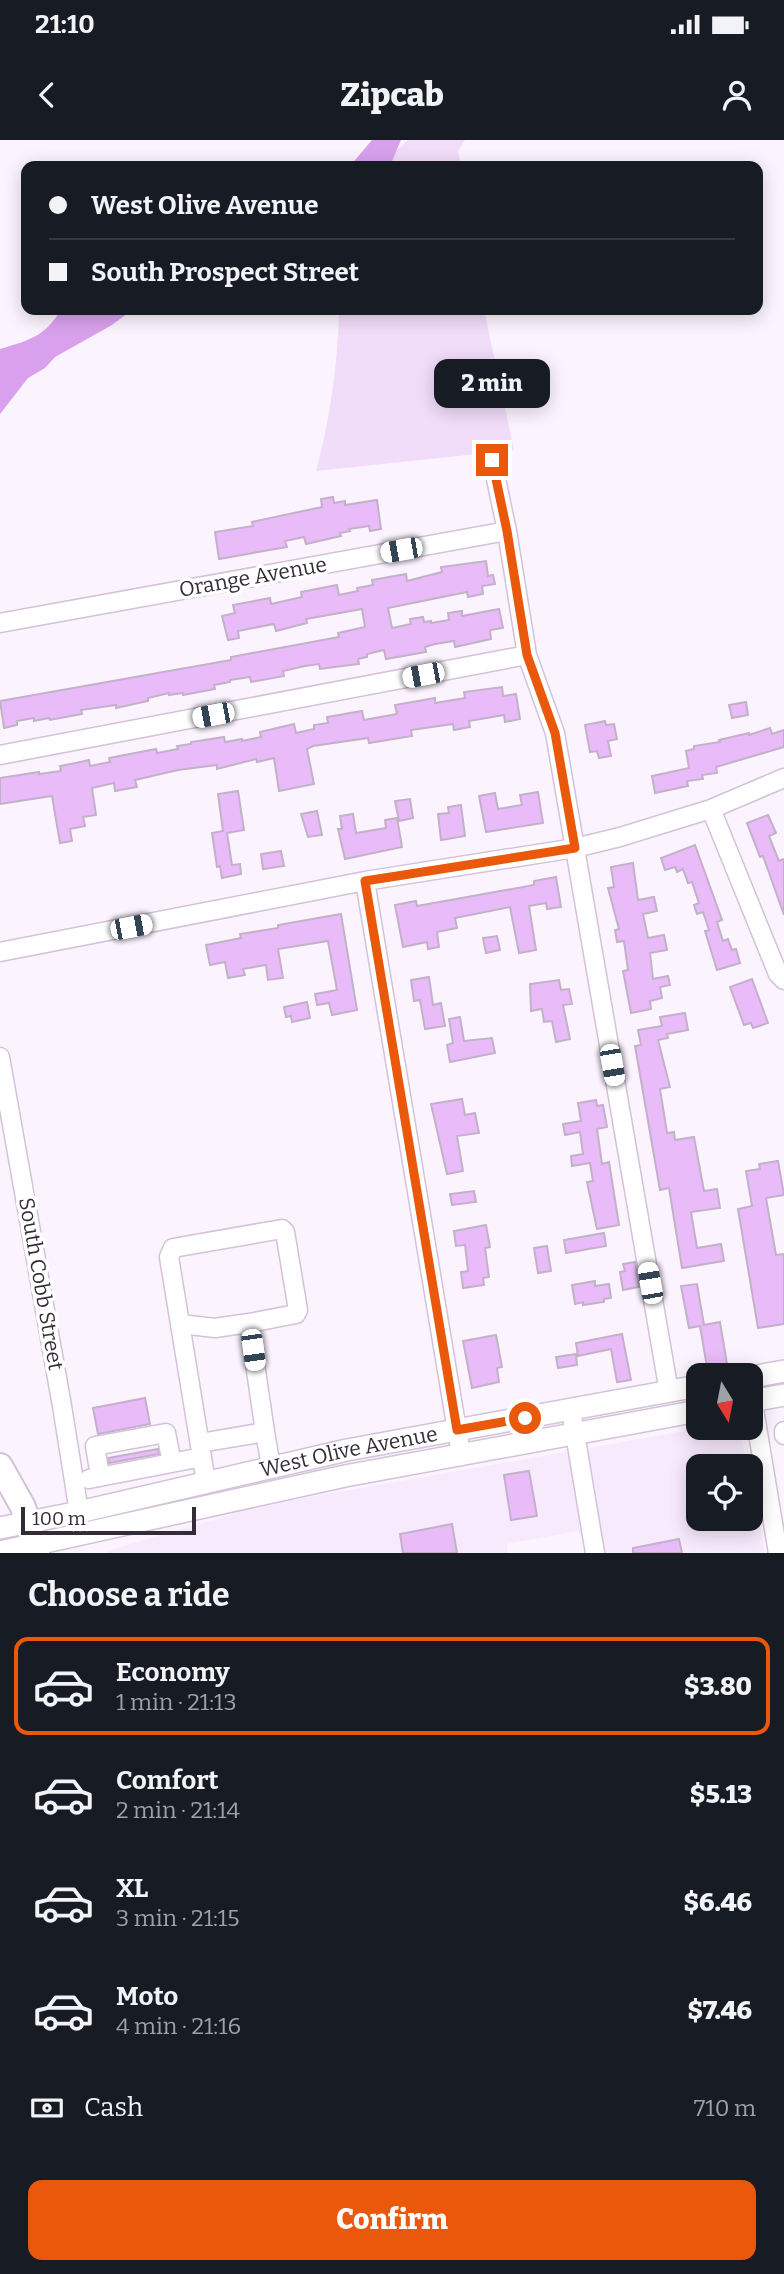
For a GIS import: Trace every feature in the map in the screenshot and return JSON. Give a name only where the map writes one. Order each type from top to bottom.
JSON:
[{"type":"highway","points":[[0,1466],[23,1507],[34,1540]]},
{"type":"main road","points":[[763,1375],[784,1371]]},
{"type":"main road","name":"West Olive Avenue","points":[[34,1540],[79,1512],[214,1480],[457,1430],[686,1388]]},
{"type":"main road","points":[[763,1397],[784,1395]]},
{"type":"main road","name":"West Olive Avenue","points":[[0,1552],[34,1540],[170,1514],[290,1487],[686,1413]]},
{"type":"main road","points":[[170,1514],[173,1505],[216,1489],[214,1480]]},
{"type":"main road","name":"West Olive Avenue","points":[[0,1528],[34,1540]]},
{"type":"street","points":[[492,460],[507,531],[527,655],[555,733],[669,1392]]},
{"type":"street","name":"Orange Avenue","points":[[0,623],[507,531]]},
{"type":"street","points":[[0,755],[527,655]]},
{"type":"street","points":[[0,952],[365,881],[575,848],[712,809],[784,778]]},
{"type":"street","points":[[712,809],[778,974],[784,980]]},
{"type":"street","points":[[365,881],[461,1454]]},
{"type":"street","name":"South Cobb Street","points":[[0,1057],[79,1512]]},
{"type":"street","points":[[181,1324],[215,1328],[296,1314],[298,1310],[285,1232],[282,1229],[173,1248],[169,1257],[201,1450],[214,1480]]},
{"type":"street","points":[[249,1323],[271,1467]]},
{"type":"street","points":[[571,1410],[595,1553]]},
{"type":"street","points":[[74,1481],[172,1463],[201,1450],[265,1432]]},
{"type":"street","points":[[100,1476],[95,1446],[166,1433],[172,1463]]},
{"type":"street","points":[[760,1440],[779,1528],[778,1553]]},
{"type":"shaded area","points":[[372,140],[401,140],[392,161],[354,161]]},
{"type":"shaded area","points":[[408,140],[465,140],[458,151],[460,161],[385,161]]},
{"type":"shaded area","points":[[58,315],[125,315],[55,357],[45,368],[28,378],[0,414],[0,349],[35,336]]},
{"type":"shaded area","points":[[339,315],[485,315],[514,450],[316,471],[325,432],[337,350]]},
{"type":"shaded area","points":[[686,1431],[686,1440],[742,1440],[744,1454],[686,1454],[686,1531],[760,1531],[765,1553],[592,1553],[578,1531],[507,1544],[507,1553],[107,1553],[265,1505]]},
{"type":"building","points":[[333,497],[334,503],[345,501],[345,505],[377,500],[381,529],[370,531],[369,526],[349,529],[350,531],[340,533],[341,536],[306,544],[304,537],[285,541],[287,547],[219,559],[215,532],[253,526],[252,522],[322,507],[321,499]]},
{"type":"building","points":[[486,561],[488,576],[493,575],[495,584],[482,586],[483,594],[468,597],[467,592],[388,608],[392,628],[411,624],[410,619],[423,617],[424,622],[431,623],[449,620],[448,613],[462,611],[462,616],[499,609],[503,628],[490,630],[491,639],[455,647],[454,641],[435,644],[425,647],[426,652],[386,659],[384,650],[358,659],[359,664],[320,669],[319,664],[305,666],[283,671],[284,676],[251,682],[250,677],[230,680],[214,685],[215,689],[183,695],[169,693],[148,698],[148,701],[116,708],[116,705],[81,710],[82,714],[50,720],[34,721],[34,718],[17,721],[17,725],[4,728],[0,701],[231,660],[231,657],[339,637],[338,633],[365,627],[362,609],[306,619],[307,623],[276,631],[274,624],[238,631],[239,638],[228,640],[222,616],[235,613],[233,605],[270,598],[271,604],[302,597],[301,592],[337,585],[339,595],[373,585],[372,580],[406,574],[407,581],[442,572],[441,567]]},
{"type":"building","points":[[502,687],[503,696],[516,694],[520,719],[505,722],[504,715],[469,721],[470,727],[454,730],[453,724],[411,730],[412,736],[369,743],[368,738],[313,746],[307,749],[314,784],[279,791],[274,758],[257,762],[256,759],[217,769],[217,765],[178,770],[135,780],[137,787],[115,791],[114,783],[92,788],[96,815],[83,817],[85,826],[70,829],[72,841],[60,843],[52,796],[0,804],[0,778],[61,771],[60,766],[89,760],[90,766],[110,762],[109,758],[156,749],[157,753],[178,749],[177,746],[191,742],[224,737],[225,742],[242,741],[261,737],[260,732],[294,724],[296,733],[314,729],[314,725],[328,723],[327,717],[362,711],[364,720],[397,714],[395,705],[435,698],[435,703],[465,698],[464,692]]},
{"type":"building","points":[[746,702],[748,715],[732,718],[729,705]]},
{"type":"building","points":[[605,721],[606,725],[614,724],[617,739],[608,741],[611,756],[599,758],[597,751],[590,752],[585,725]]},
{"type":"building","points":[[770,728],[772,734],[784,730],[784,747],[716,767],[717,773],[702,775],[703,779],[687,781],[688,786],[655,793],[652,776],[689,768],[686,751],[694,749],[694,746]]},
{"type":"building","points":[[238,791],[244,830],[227,833],[232,865],[240,864],[241,874],[222,878],[220,866],[217,867],[212,833],[223,831],[218,794]]},
{"type":"building","points":[[538,792],[543,823],[486,832],[479,796],[495,793],[498,809],[522,805],[520,795]]},
{"type":"building","points":[[410,799],[413,818],[399,821],[395,801]]},
{"type":"building","points":[[461,805],[465,836],[441,840],[438,814],[449,813],[448,807]]},
{"type":"building","points":[[317,811],[322,835],[308,837],[301,814]]},
{"type":"building","points":[[353,814],[356,833],[386,828],[385,820],[397,818],[402,847],[345,859],[338,829],[342,829],[340,816]]},
{"type":"building","points":[[768,815],[776,833],[769,836],[779,861],[784,859],[784,915],[763,856],[760,857],[747,823]]},
{"type":"building","points":[[695,845],[722,920],[717,922],[723,941],[728,939],[732,950],[736,949],[740,963],[717,970],[705,931],[709,930],[703,912],[697,914],[694,905],[699,903],[692,882],[688,883],[683,869],[677,872],[675,867],[665,870],[661,858]]},
{"type":"building","points":[[281,851],[284,866],[263,869],[261,854]]},
{"type":"building","points":[[633,863],[638,900],[654,897],[657,911],[643,914],[648,938],[664,935],[667,950],[650,953],[653,979],[668,976],[670,985],[660,987],[662,998],[650,1001],[651,1009],[631,1013],[623,971],[628,970],[624,941],[617,942],[615,930],[619,929],[608,888],[614,887],[611,867]]},
{"type":"building","points":[[556,877],[561,907],[547,909],[546,903],[529,906],[536,950],[519,953],[510,907],[455,918],[457,928],[437,932],[439,947],[428,949],[427,942],[403,947],[395,905],[416,901],[417,906],[534,885],[534,881]]},
{"type":"building","points":[[341,914],[357,1010],[332,1015],[329,1003],[317,1005],[315,994],[337,990],[328,941],[278,949],[283,978],[268,980],[266,965],[243,969],[245,975],[228,978],[225,962],[210,965],[206,945],[241,938],[240,934],[278,928],[278,925]]},
{"type":"building","points":[[497,936],[500,950],[486,953],[483,938]]},
{"type":"building","points":[[429,977],[433,1005],[441,1003],[445,1026],[425,1029],[420,1000],[414,1001],[411,980]]},
{"type":"building","points":[[752,979],[768,1023],[753,1028],[751,1023],[744,1025],[730,987]]},
{"type":"building","points":[[559,980],[561,990],[569,989],[572,1004],[563,1005],[570,1039],[556,1042],[552,1021],[544,1022],[542,1009],[531,1011],[530,984]]},
{"type":"building","points":[[307,1002],[310,1018],[292,1022],[291,1016],[286,1017],[284,1007]]},
{"type":"building","points":[[685,1013],[688,1030],[667,1034],[668,1038],[658,1040],[670,1087],[660,1089],[667,1133],[674,1132],[675,1140],[694,1137],[704,1191],[717,1189],[720,1208],[691,1212],[697,1248],[721,1244],[724,1261],[682,1268],[669,1188],[660,1190],[635,1046],[641,1045],[638,1030],[662,1026],[660,1017]]},
{"type":"building","points":[[460,1017],[464,1041],[492,1038],[495,1053],[450,1062],[447,1045],[453,1043],[449,1019]]},
{"type":"building","points":[[462,1099],[465,1115],[475,1113],[479,1133],[457,1136],[463,1171],[447,1174],[431,1104]]},
{"type":"building","points":[[596,1100],[597,1106],[603,1105],[607,1127],[597,1129],[602,1164],[609,1162],[619,1225],[597,1229],[587,1182],[593,1181],[590,1163],[572,1166],[571,1156],[583,1154],[580,1132],[565,1135],[563,1124],[581,1121],[578,1103]]},
{"type":"building","points":[[778,1161],[784,1195],[766,1198],[776,1255],[784,1254],[784,1324],[758,1328],[738,1209],[752,1206],[746,1171],[760,1169],[759,1164]]},
{"type":"building","points":[[474,1191],[476,1202],[452,1205],[450,1194]]},
{"type":"building","points":[[486,1225],[490,1247],[485,1248],[489,1277],[483,1278],[484,1285],[463,1288],[461,1272],[468,1271],[465,1245],[456,1246],[454,1231]]},
{"type":"building","points":[[604,1233],[606,1246],[566,1253],[564,1240]]},
{"type":"building","points":[[547,1246],[551,1271],[538,1273],[534,1248]]},
{"type":"building","points":[[635,1262],[639,1287],[623,1290],[620,1272],[625,1271],[623,1264]]},
{"type":"building","points":[[595,1281],[595,1286],[609,1284],[611,1298],[604,1299],[604,1302],[575,1304],[572,1285]]},
{"type":"building","points":[[697,1284],[704,1325],[720,1322],[727,1363],[706,1363],[700,1326],[689,1328],[681,1286]]},
{"type":"building","points":[[622,1334],[631,1380],[617,1382],[611,1349],[578,1356],[576,1343]]},
{"type":"building","points":[[496,1335],[502,1367],[497,1368],[499,1382],[472,1388],[463,1341]]},
{"type":"building","points":[[576,1354],[577,1365],[558,1368],[556,1357]]},
{"type":"building","points":[[145,1398],[150,1424],[98,1434],[93,1408]]},
{"type":"building","points":[[158,1449],[159,1454],[109,1463],[108,1458]]},
{"type":"building","points":[[529,1471],[537,1516],[511,1520],[504,1475]]},
{"type":"building","points":[[452,1524],[457,1553],[403,1553],[400,1534]]},
{"type":"building","points":[[679,1539],[682,1553],[633,1553],[633,1548]]},
{"type":"route","points":[[492,460],[507,531],[527,655],[555,733],[575,848],[365,881],[457,1430],[525,1418]]}]
